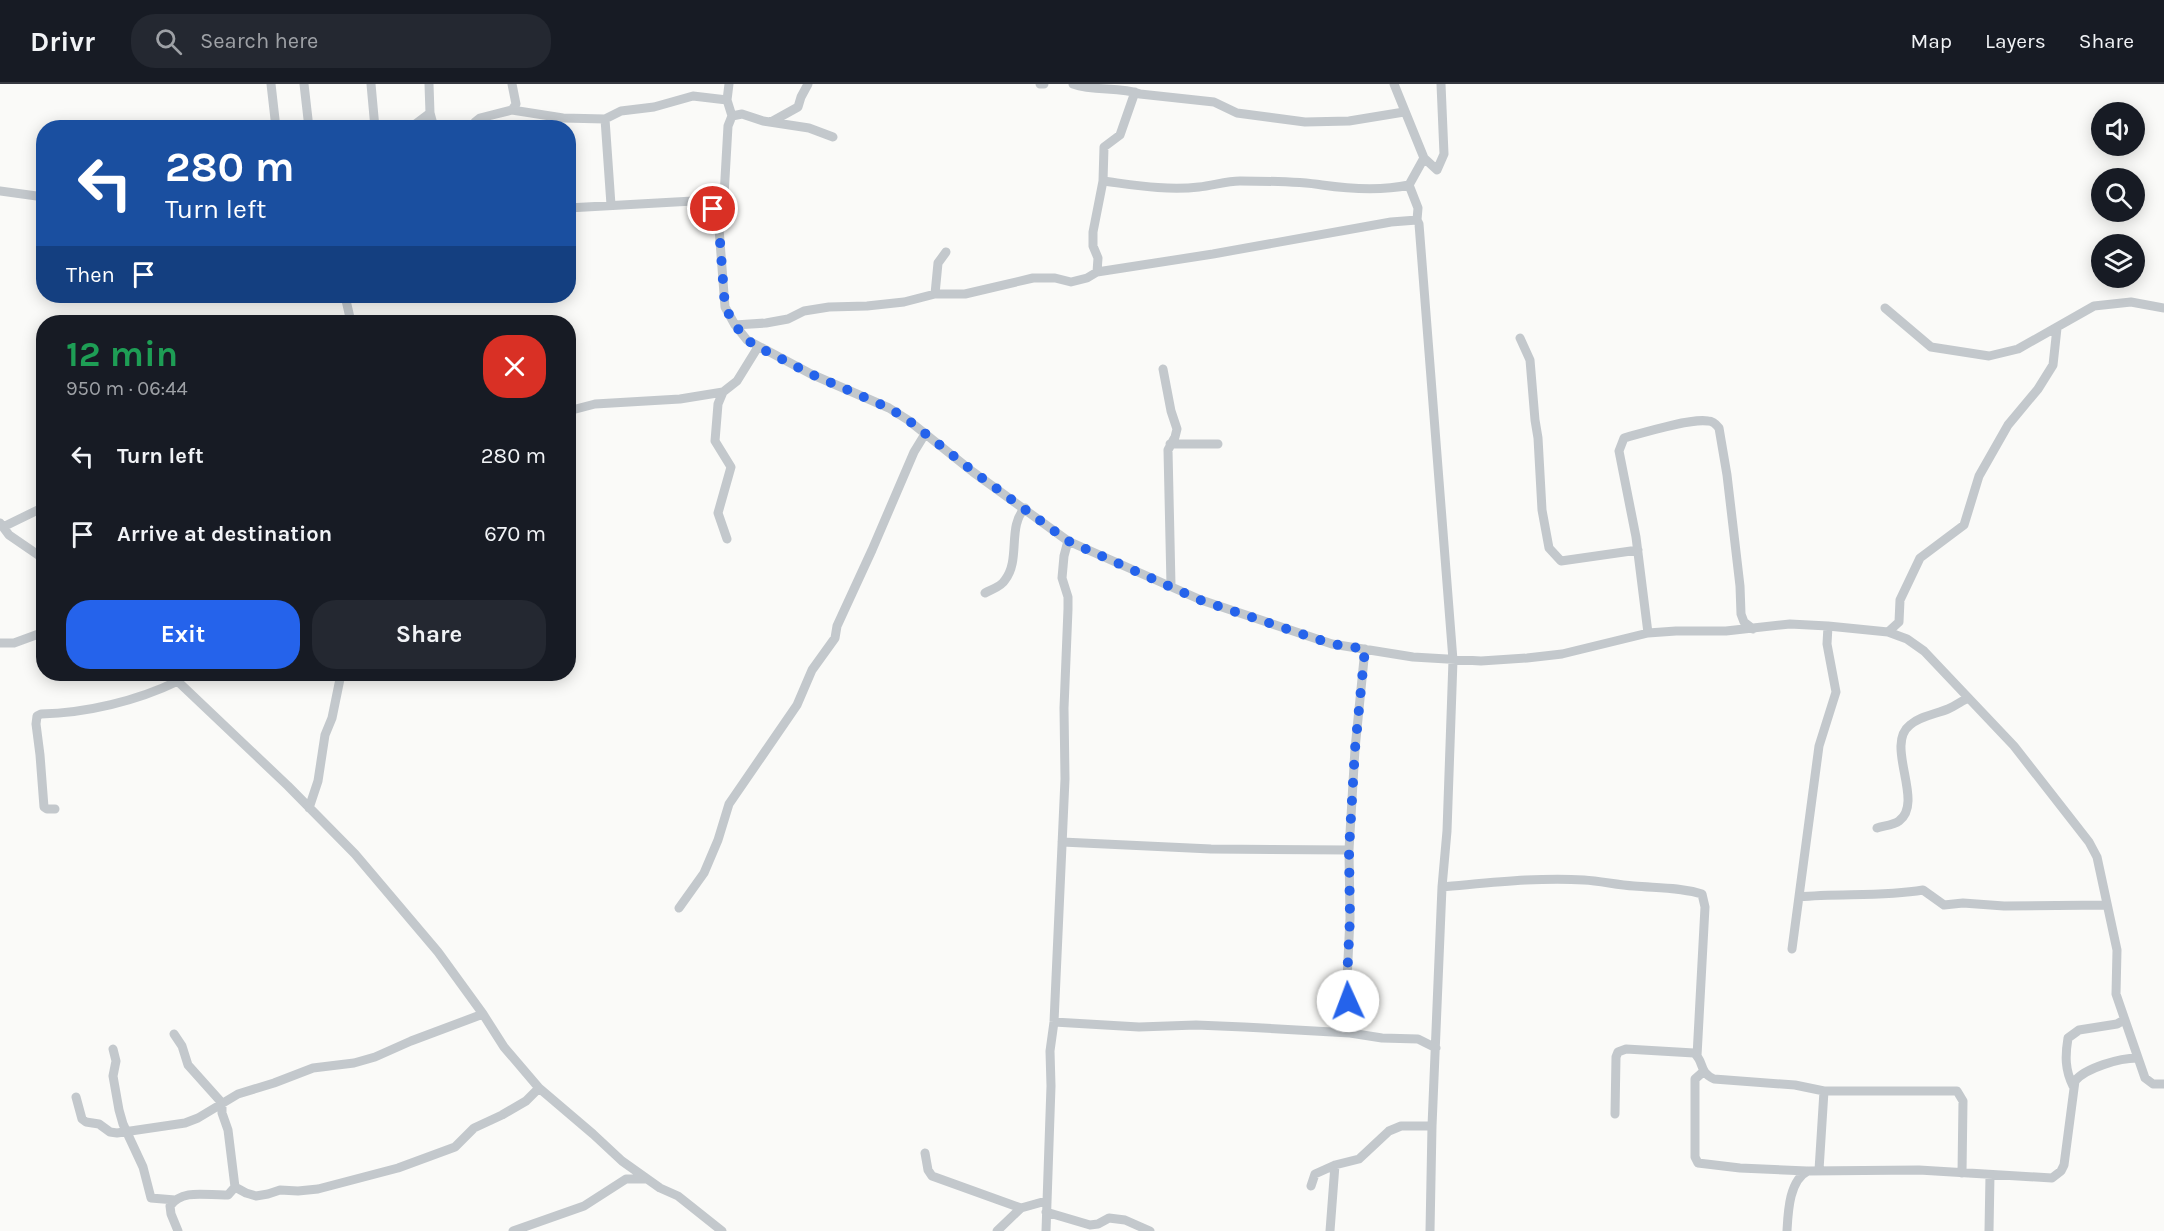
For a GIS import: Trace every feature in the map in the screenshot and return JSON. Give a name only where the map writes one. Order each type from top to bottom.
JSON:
[{"type":"street","points":[[271,84],[275,120]]},
{"type":"street","points":[[304,84],[308,120]]},
{"type":"street","points":[[371,84],[374,120]]},
{"type":"street","points":[[429,84],[429,113],[431,120]]},
{"type":"street","points":[[512,84],[516,104],[512,111]]},
{"type":"street","points":[[713,209],[724,196],[728,126],[732,116],[727,100],[729,84]]},
{"type":"street","points":[[771,122],[798,107],[808,84]]},
{"type":"street","points":[[1073,84],[1214,102],[1237,112],[1305,122],[1349,121],[1404,112]]},
{"type":"street","points":[[1394,84],[1424,158],[1437,170],[1444,154],[1441,84]]},
{"type":"street","points":[[1097,272],[1098,258],[1093,246],[1093,232],[1103,181],[1104,147],[1120,135],[1135,92]]},
{"type":"street","points":[[478,120],[512,111],[563,118],[605,119],[621,111],[654,107],[693,96],[727,100]]},
{"type":"street","points":[[420,120],[429,113]]},
{"type":"street","points":[[732,116],[742,114],[771,122],[809,128],[833,137]]},
{"type":"street","points":[[605,119],[611,205]]},
{"type":"street","points":[[1409,185],[1424,158]]},
{"type":"street","points":[[1103,181],[1150,188],[1198,187],[1239,181],[1371,189],[1409,185]]},
{"type":"street","points":[[1409,185],[1418,208],[1417,220],[1453,660],[1432,1126],[1430,1231]]},
{"type":"street","points":[[0,191],[36,196]]},
{"type":"street","points":[[576,207],[693,201],[706,203],[718,215],[725,307],[747,340],[811,374],[889,408],[1068,541],[1171,585],[1200,600],[1332,644],[1413,657],[1481,661],[1562,654],[1648,633],[1726,631],[1790,624],[1888,632],[1907,639],[1924,651],[2014,746],[2089,843],[2097,857],[2117,950],[2116,994],[2124,1020],[2145,1078],[2153,1084],[2164,1084]]},
{"type":"street","points":[[735,325],[788,319],[804,311],[829,307],[904,302],[934,294],[965,294],[1034,278],[1055,278],[1071,282],[1087,278],[1097,272],[1391,222],[1417,220]]},
{"type":"street","points":[[934,294],[938,263],[946,252]]},
{"type":"street","points":[[1885,308],[1931,347],[1989,356],[2018,349],[2094,306],[2131,302],[2164,308]]},
{"type":"street","points":[[1888,632],[1899,622],[1900,600],[1920,558],[1964,525],[1979,476],[2008,425],[2038,389],[2053,365],[2057,328]]},
{"type":"street","points":[[1520,338],[1530,360],[1541,468],[1542,510],[1549,548],[1561,561],[1638,550]]},
{"type":"street","points":[[576,409],[595,404],[680,399],[723,392],[737,381],[758,347]]},
{"type":"street","points":[[1163,369],[1176,429],[1175,437],[1168,450],[1171,585]]},
{"type":"street","points":[[723,392],[718,404],[715,441],[731,467],[718,513],[728,538]]},
{"type":"street","points":[[1648,633],[1638,550],[1619,451],[1624,438],[1650,430],[1700,421],[1709,421],[1719,428],[1727,475],[1740,586],[1741,614],[1744,622],[1753,628]]},
{"type":"street","points":[[679,908],[704,873],[718,840],[729,804],[797,705],[812,670],[835,638],[837,626],[914,452],[926,434]]},
{"type":"street","points":[[1170,444],[1218,444]]},
{"type":"street","points":[[985,593],[1000,586],[1007,579],[1015,548],[1016,521],[1025,508]]},
{"type":"street","points":[[36,510],[1,525],[9,535],[36,554]]},
{"type":"street","points":[[1046,1231],[1050,1051],[1054,1022],[1062,842],[1068,609],[1068,597],[1062,578],[1068,541]]},
{"type":"street","points":[[1792,949],[1819,746],[1836,692],[1827,644],[1828,626]]},
{"type":"street","points":[[0,643],[14,643],[36,635]]},
{"type":"street","points":[[1350,1034],[1347,980],[1350,918],[1349,850],[1355,749],[1365,649]]},
{"type":"street","points":[[55,809],[44,807],[36,724],[38,716],[97,709],[160,690],[178,681],[355,854],[438,952],[504,1047],[539,1088],[622,1161],[647,1179],[678,1196],[722,1231]]},
{"type":"street","points":[[309,808],[318,781],[325,735],[332,718],[340,681]]},
{"type":"street","points":[[1877,828],[1899,822],[1907,811],[1902,737],[1909,725],[1968,698]]},
{"type":"street","points":[[1062,842],[1211,849],[1349,850]]},
{"type":"street","points":[[1442,887],[1502,881],[1582,879],[1633,886],[1684,888],[1702,894],[1705,907],[1697,1056],[1706,1076],[1714,1079],[1795,1085],[1824,1091],[1957,1091],[1963,1101],[1962,1173]]},
{"type":"street","points":[[1799,897],[1849,897],[1923,890],[1944,905],[1963,903],[2004,906],[2107,905]]},
{"type":"street","points":[[76,1097],[82,1119],[99,1124],[110,1132],[126,1132],[184,1123],[198,1118],[238,1094],[313,1068],[354,1063],[375,1057],[483,1014]]},
{"type":"street","points":[[2073,1086],[2067,1073],[2068,1038],[2079,1030],[2117,1024],[2124,1020]]},
{"type":"street","points":[[1054,1022],[1139,1027],[1196,1025],[1350,1034],[1418,1039],[1436,1048]]},
{"type":"street","points":[[174,1034],[182,1046],[188,1065],[222,1103],[235,1187],[228,1195],[186,1195],[175,1200],[170,1206],[178,1231]]},
{"type":"street","points":[[113,1049],[116,1061],[115,1092],[126,1132],[143,1167],[151,1198],[175,1200]]},
{"type":"street","points":[[1615,1114],[1618,1052],[1626,1049],[1694,1053],[1697,1056]]},
{"type":"street","points":[[1703,1072],[1695,1079],[1695,1156],[1698,1163],[1740,1168],[1808,1171],[1919,1170],[2052,1178],[2061,1171],[2067,1148],[2075,1081],[2083,1073],[2112,1061],[2136,1058]]},
{"type":"street","points":[[235,1187],[256,1196],[280,1190],[318,1189],[398,1168],[455,1147],[474,1128],[502,1116],[526,1101],[539,1088]]},
{"type":"street","points":[[1819,1170],[1824,1091]]},
{"type":"street","points":[[1311,1186],[1315,1174],[1335,1165],[1359,1159],[1389,1131],[1401,1126],[1432,1126]]},
{"type":"street","points":[[925,1153],[928,1170],[932,1176],[1022,1208]]},
{"type":"street","points":[[1330,1231],[1335,1165]]},
{"type":"street","points":[[1787,1231],[1795,1185],[1802,1173],[1808,1171]]},
{"type":"street","points":[[1989,1231],[1990,1175]]},
{"type":"street","points":[[513,1231],[584,1206],[626,1179],[647,1179]]},
{"type":"street","points":[[997,1231],[1022,1208],[1046,1201]]},
{"type":"street","points":[[1046,1212],[1089,1225],[1098,1224],[1109,1218],[1125,1220],[1150,1231]]},
{"type":"route","points":[[713,209],[718,215],[725,307],[747,340],[811,374],[889,408],[1068,541],[1171,585],[1200,600],[1332,644],[1365,649],[1355,749],[1349,850],[1348,1001]]}]
